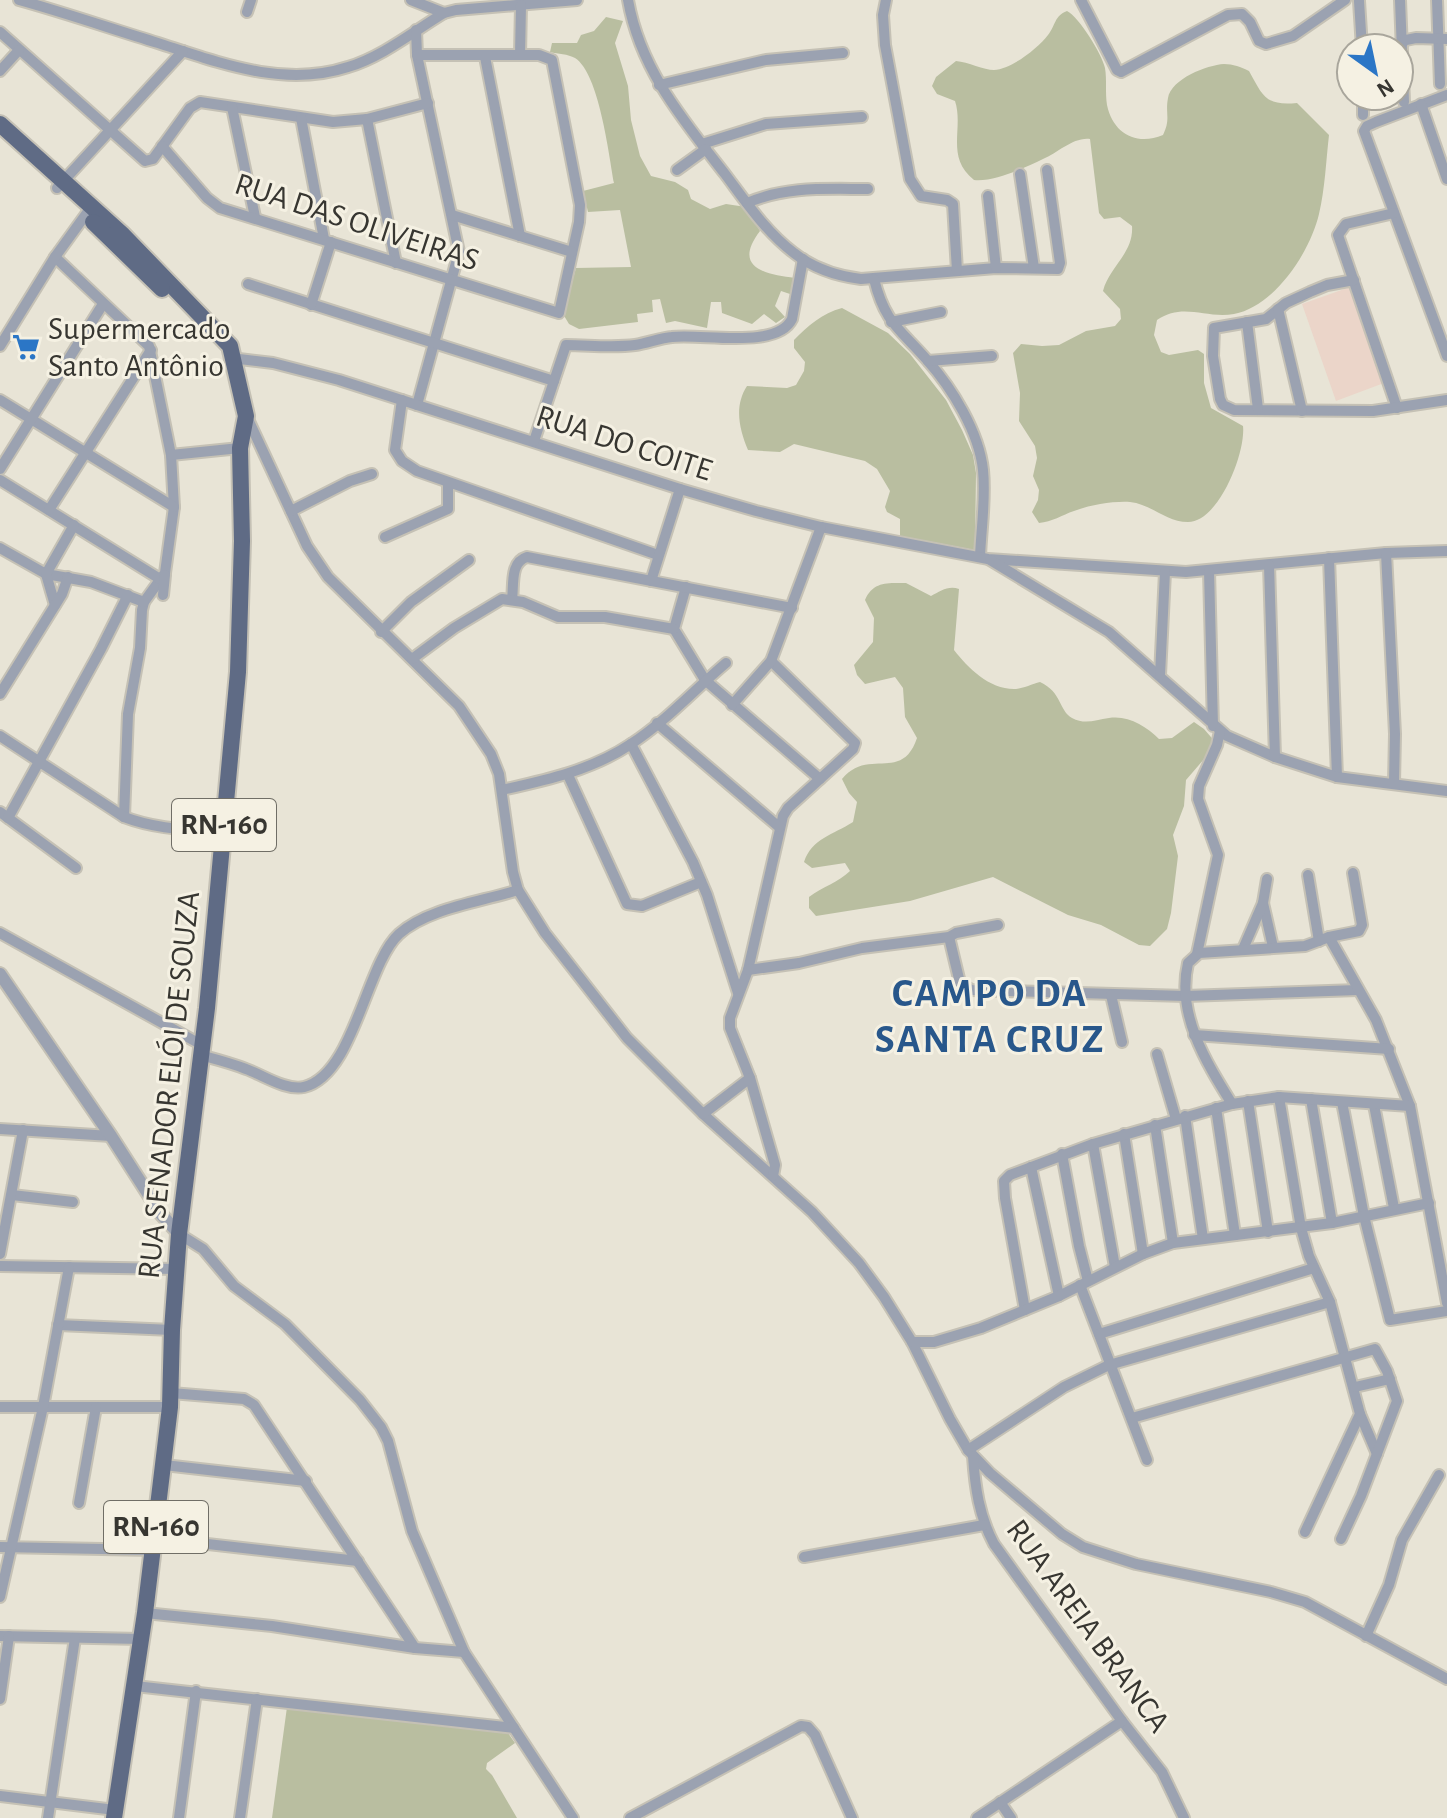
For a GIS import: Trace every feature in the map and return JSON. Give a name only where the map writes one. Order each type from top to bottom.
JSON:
[{"type":"main road","name":"RUA SENADOR ELÓI DE SOUZA","points":[[0,124],[194,315],[230,346],[246,416],[240,448],[242,541],[238,672],[207,1008],[179,1234],[164,1465],[135,1686],[114,1814]]},
{"type":"main road","name":"RUA SENADOR ELÓI DE SOUZA","points":[[0,133],[61,185]]},
{"type":"street","points":[[19,0],[67,8],[224,65],[268,74],[318,74],[353,66],[444,13],[470,8],[577,0]]},
{"type":"street","points":[[247,12],[251,0]]},
{"type":"street","points":[[411,0],[444,13]]},
{"type":"street","points":[[628,0],[639,45],[659,85],[747,203],[777,238],[803,259],[844,277],[874,279],[996,268],[1058,269],[1060,263],[1047,170]]},
{"type":"street","points":[[886,0],[883,15],[885,45],[910,179],[921,196],[947,200],[953,204],[957,271]]},
{"type":"street","points":[[1081,0],[1117,70],[1121,72],[1228,15],[1242,14],[1250,22],[1259,41],[1266,44],[1293,36],[1345,0]]},
{"type":"street","points":[[1400,0],[1400,32]]},
{"type":"street","points":[[1437,0],[1443,38],[1440,84]]},
{"type":"street","points":[[1359,1],[1362,32]]},
{"type":"street","points":[[520,55],[521,5]]},
{"type":"street","points":[[416,30],[417,55],[459,252],[417,405]]},
{"type":"street","points":[[0,32],[145,161],[153,159],[196,104],[208,102],[333,122],[367,119],[428,103]]},
{"type":"street","points":[[1415,38],[1443,38]]},
{"type":"street","points":[[0,71],[19,50]]},
{"type":"street","points":[[61,185],[183,51]]},
{"type":"street","points":[[659,85],[766,60],[843,53]]},
{"type":"street","points":[[417,55],[546,56],[553,61],[580,205],[572,252],[452,215]]},
{"type":"street","points":[[485,57],[520,236]]},
{"type":"street","points":[[1447,95],[1369,124],[1364,131],[1447,356]]},
{"type":"street","points":[[1421,104],[1447,179]]},
{"type":"street","points":[[232,107],[255,217]]},
{"type":"street","points":[[677,170],[704,147],[766,124],[862,117]]},
{"type":"street","points":[[301,118],[328,240],[311,305]]},
{"type":"street","points":[[367,119],[396,263]]},
{"type":"street","name":"RUA DAS OLIVEIRAS","points":[[162,146],[215,205],[559,313],[572,252]]},
{"type":"street","points":[[1020,174],[1034,268]]},
{"type":"street","points":[[747,203],[768,194],[798,189],[868,189]]},
{"type":"street","points":[[988,196],[996,268]]},
{"type":"street","points":[[0,346],[88,210]]},
{"type":"street","points":[[1394,213],[1346,224],[1340,230],[1341,247],[1397,408]]},
{"type":"street","points":[[55,257],[139,334],[151,350],[171,455],[174,507],[163,595]]},
{"type":"street","points":[[534,441],[566,345],[633,346],[672,337],[753,337],[780,331],[792,319],[803,259]]},
{"type":"street","points":[[874,279],[880,304],[891,322],[928,361],[957,404],[978,449],[984,485],[984,558]]},
{"type":"street","points":[[1354,280],[1327,285],[1286,303],[1266,319],[1213,329],[1213,356],[1223,405],[1234,410],[1373,411],[1447,400]]},
{"type":"street","points":[[248,284],[554,381]]},
{"type":"street","points":[[0,469],[103,304]]},
{"type":"street","points":[[1278,309],[1302,411]]},
{"type":"street","points":[[891,322],[941,312]]},
{"type":"street","points":[[1247,322],[1258,409]]},
{"type":"street","points":[[49,510],[151,350]]},
{"type":"street","points":[[928,361],[992,356]]},
{"type":"street","name":"RUA DO COITE","points":[[231,358],[249,358],[339,380],[680,489],[821,527],[984,558]]},
{"type":"street","points":[[0,400],[174,507]]},
{"type":"street","points":[[402,400],[395,437],[398,457],[407,466],[658,555]]},
{"type":"street","points":[[246,416],[307,546],[328,577],[459,706],[478,731],[491,754],[502,790],[518,890],[545,933],[627,1038],[703,1114],[812,1212],[859,1263],[912,1342],[970,1453],[1027,1506],[1083,1547],[1136,1564],[1305,1602],[1447,1679]]},
{"type":"street","points":[[171,455],[240,448]]},
{"type":"street","points":[[291,511],[350,481],[372,474]]},
{"type":"street","points":[[0,480],[163,576]]},
{"type":"street","points":[[385,537],[448,509],[448,483]]},
{"type":"street","points":[[651,581],[680,489]]},
{"type":"street","points":[[55,605],[46,574],[74,525]]},
{"type":"street","points":[[732,705],[771,661],[821,527]]},
{"type":"street","points":[[0,548],[46,574],[68,577],[144,602]]},
{"type":"street","points":[[984,558],[1165,572],[1209,571],[1386,553],[1447,551]]},
{"type":"street","points":[[1386,553],[1395,720],[1394,783]]},
{"type":"street","points":[[512,600],[516,564],[527,557],[792,608]]},
{"type":"street","points":[[984,558],[1109,632],[1216,728],[1275,757],[1337,777],[1447,791]]},
{"type":"street","points":[[1329,558],[1337,777]]},
{"type":"street","points":[[381,632],[411,602],[469,560]]},
{"type":"street","points":[[1269,565],[1275,757]]},
{"type":"street","points":[[1209,571],[1217,745],[1199,786],[1198,799],[1218,855],[1197,954],[1187,965],[1186,996],[1194,1035],[1209,1068],[1232,1104]]},
{"type":"street","points":[[1160,675],[1165,572]]},
{"type":"street","points":[[124,817],[128,714],[144,602],[163,576]]},
{"type":"street","points":[[0,694],[66,587],[68,577]]},
{"type":"street","points":[[686,587],[674,629],[705,680],[820,779]]},
{"type":"street","points":[[76,868],[4,815],[95,661],[128,595]]},
{"type":"street","points":[[412,659],[495,601],[512,600],[558,617],[605,617],[674,629]]},
{"type":"street","points":[[771,661],[855,743],[854,748],[788,808],[779,827],[748,970],[730,1018],[730,1028],[750,1078],[775,1165],[773,1176]]},
{"type":"street","points":[[502,790],[568,775],[631,744],[726,663]]},
{"type":"street","points":[[657,723],[779,827]]},
{"type":"street","points":[[0,736],[124,817],[151,825],[223,833]]},
{"type":"street","points":[[631,744],[701,882],[738,993]]},
{"type":"street","points":[[568,775],[627,904],[642,906],[701,882]]},
{"type":"street","points":[[1197,954],[1305,946],[1357,932],[1362,928],[1353,873]]},
{"type":"street","points":[[1308,875],[1324,939],[1358,990],[1389,1049],[1410,1106],[1447,1303]]},
{"type":"street","points":[[1243,949],[1263,903],[1267,879]]},
{"type":"street","points":[[0,933],[200,1049],[296,1087],[311,1084],[329,1068],[346,1045],[384,957],[396,937],[425,916],[518,890]]},
{"type":"street","points":[[1263,903],[1273,947]]},
{"type":"street","points":[[748,970],[862,948],[949,937],[998,925]]},
{"type":"street","points":[[949,937],[958,979],[965,988],[986,992],[1186,996],[1358,990]]},
{"type":"street","points":[[0,974],[5,989],[111,1136],[161,1214],[179,1234],[203,1249],[234,1286],[285,1324],[360,1400],[381,1427],[388,1441],[412,1531],[464,1652],[573,1818]]},
{"type":"street","points":[[1111,995],[1122,1042]]},
{"type":"street","points":[[1194,1035],[1389,1049]]},
{"type":"street","points":[[1157,1054],[1180,1118],[1203,1239]]},
{"type":"street","points":[[703,1114],[750,1078]]},
{"type":"street","points":[[1025,1310],[1004,1179],[1062,1154],[1124,1134],[1248,1101],[1279,1097],[1410,1106]]},
{"type":"street","points":[[1279,1097],[1301,1228],[1314,1268],[1330,1302],[1360,1414],[1377,1454]]},
{"type":"street","points":[[1311,1099],[1332,1223]]},
{"type":"street","points":[[1248,1101],[1268,1232]]},
{"type":"street","points":[[1342,1102],[1364,1216],[1390,1320],[1447,1311]]},
{"type":"street","points":[[1374,1105],[1394,1208]]},
{"type":"street","points":[[1216,1108],[1235,1235]]},
{"type":"street","points":[[0,1117],[1,1129],[111,1136]]},
{"type":"street","points":[[1155,1125],[1173,1243]]},
{"type":"street","points":[[0,1254],[3,1215],[12,1195],[23,1130]]},
{"type":"street","points":[[1124,1134],[1143,1254]]},
{"type":"street","points":[[1093,1144],[1115,1267]]},
{"type":"street","points":[[1062,1154],[1084,1283],[1109,1365],[1147,1460]]},
{"type":"street","points":[[1031,1167],[1059,1296]]},
{"type":"street","points":[[12,1195],[73,1202]]},
{"type":"street","points":[[912,1342],[934,1342],[953,1337],[1025,1310],[1173,1243],[1301,1228],[1429,1203]]},
{"type":"street","points":[[1434,1235],[1447,1231]]},
{"type":"street","points":[[0,1266],[177,1269]]},
{"type":"street","points":[[0,1597],[6,1547],[43,1407],[69,1267]]},
{"type":"street","points":[[1099,1334],[1314,1268]]},
{"type":"street","points":[[970,1453],[1064,1387],[1109,1365],[1330,1302]]},
{"type":"street","points":[[58,1325],[172,1330]]},
{"type":"street","points":[[1132,1418],[1375,1349],[1397,1401],[1341,1539]]},
{"type":"street","points":[[1355,1387],[1390,1379]]},
{"type":"street","points":[[0,1407],[96,1407],[170,1400],[244,1399],[252,1402],[415,1648]]},
{"type":"street","points":[[79,1503],[96,1407]]},
{"type":"street","points":[[1305,1532],[1360,1414]]},
{"type":"street","name":"RUA AREIA BRANCA","points":[[970,1453],[984,1525],[1001,1554],[1162,1772],[1184,1818]]},
{"type":"street","points":[[164,1465],[306,1481]]},
{"type":"street","points":[[1366,1636],[1389,1585],[1402,1540],[1439,1475]]},
{"type":"street","points":[[804,1557],[984,1525]]},
{"type":"street","points":[[6,1547],[154,1544],[358,1561]]},
{"type":"street","points":[[145,1613],[308,1630],[415,1648],[464,1652]]},
{"type":"street","points":[[0,1699],[5,1636],[141,1639]]},
{"type":"street","points":[[48,1818],[75,1638]]},
{"type":"street","points":[[135,1686],[514,1728]]},
{"type":"street","points":[[179,1818],[196,1691]]},
{"type":"street","points":[[240,1818],[257,1699]]},
{"type":"street","points":[[977,1818],[1122,1721]]},
{"type":"street","points":[[630,1818],[801,1726],[808,1727],[815,1735],[852,1818]]},
{"type":"street","points":[[0,1796],[114,1814]]},
{"type":"street","points":[[1000,1802],[1011,1818]]},
{"type":"shaded area","points":[[1350,287],[1384,383],[1336,401],[1302,304]]},
{"type":"green space","points":[[1067,11],[1084,28],[1099,54],[1105,68],[1110,115],[1120,130],[1128,135],[1144,139],[1163,135],[1167,125],[1168,98],[1176,85],[1200,70],[1224,64],[1249,71],[1262,93],[1271,101],[1297,103],[1329,135],[1323,195],[1314,229],[1299,260],[1277,289],[1249,309],[1234,314],[1176,312],[1157,320],[1154,335],[1161,352],[1169,355],[1198,350],[1204,354],[1204,383],[1211,408],[1243,426],[1235,468],[1220,498],[1210,511],[1188,522],[1130,502],[1094,505],[1039,523],[1032,512],[1039,490],[1033,476],[1037,458],[1035,446],[1019,421],[1020,393],[1013,353],[1021,344],[1059,345],[1086,331],[1115,326],[1121,319],[1120,309],[1103,291],[1129,244],[1132,226],[1120,217],[1104,219],[1099,213],[1090,139],[1072,143],[1009,174],[974,180],[960,162],[955,101],[937,94],[932,86],[936,77],[956,61],[994,70],[1016,62],[1044,40],[1057,18]]},
{"type":"green space","points":[[606,17],[623,21],[615,43],[628,86],[631,120],[640,156],[651,176],[675,182],[688,190],[691,199],[710,209],[726,204],[746,207],[760,231],[749,253],[751,261],[763,271],[795,278],[793,295],[781,291],[775,306],[785,317],[776,323],[764,314],[752,324],[722,313],[721,302],[711,302],[707,328],[675,321],[666,323],[660,299],[652,300],[653,312],[637,314],[638,322],[579,329],[569,324],[563,314],[576,268],[631,267],[620,210],[588,212],[583,191],[614,183],[602,116],[591,80],[575,58],[550,52],[552,43],[577,43],[581,35],[594,31]]},
{"type":"green space","points":[[842,308],[888,333],[910,354],[946,400],[973,455],[976,473],[975,550],[900,536],[900,519],[887,512],[885,507],[890,491],[877,469],[865,461],[794,444],[780,452],[748,450],[739,418],[740,401],[747,386],[787,388],[796,385],[805,362],[794,348],[794,340],[822,317]]},
{"type":"green space","points":[[906,583],[931,596],[948,588],[959,589],[954,650],[988,681],[1014,689],[1040,682],[1052,691],[1072,718],[1086,722],[1123,718],[1142,726],[1159,739],[1172,738],[1194,722],[1217,744],[1186,780],[1184,806],[1173,835],[1178,856],[1171,913],[1167,929],[1150,946],[1139,945],[1101,925],[1068,915],[993,877],[910,901],[816,916],[809,908],[809,897],[850,871],[845,863],[812,868],[804,862],[818,842],[853,822],[857,802],[842,779],[863,765],[903,759],[917,738],[905,717],[903,688],[895,677],[865,684],[857,675],[854,665],[873,642],[874,618],[865,600],[868,594],[882,584]]},
{"type":"green space","points":[[287,1707],[508,1733],[515,1743],[487,1763],[486,1769],[517,1818],[272,1818]]},
{"type":"place","name":"Supermercado Santo Antônio","points":[[26,347]]},
{"type":"district","name":"CAMPO DA SANTA CRUZ","points":[[990,1017]]}]
